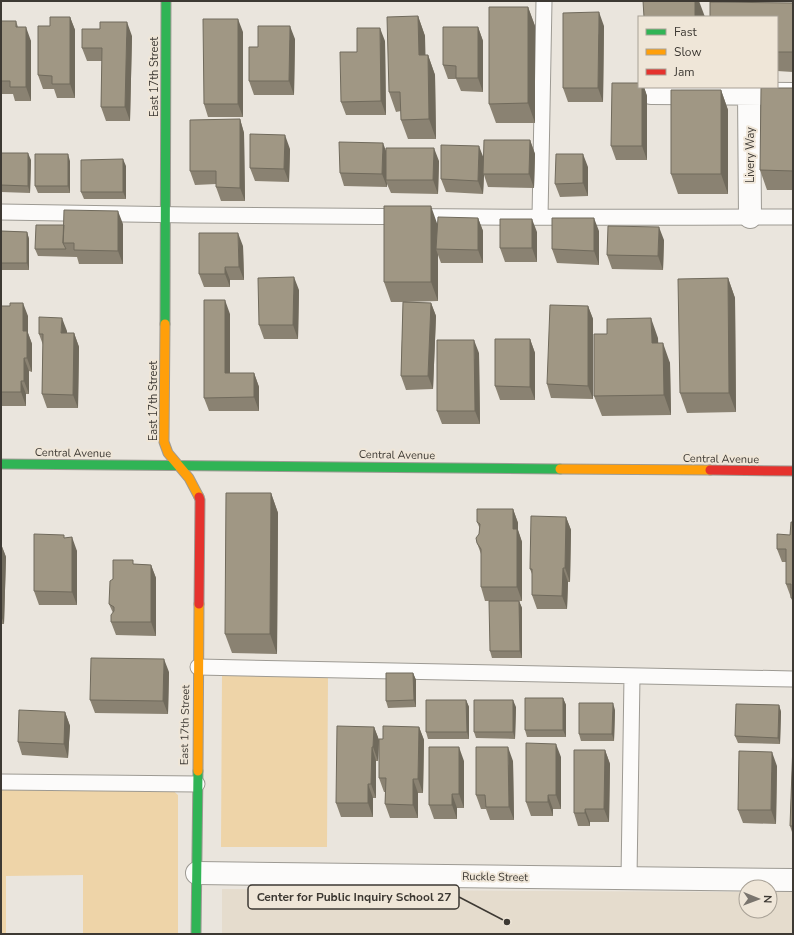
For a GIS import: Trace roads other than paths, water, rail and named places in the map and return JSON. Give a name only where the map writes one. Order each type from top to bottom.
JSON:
[{"type":"street","name":"East 17th Street","points":[[166,1],[164,442],[173,462],[180,466],[194,486],[200,500],[196,934]]},
{"type":"street","points":[[651,93],[793,94]]},
{"type":"street","name":"Livery Way","points":[[749,94],[750,217]]},
{"type":"street","name":"Central Avenue","points":[[1,464],[793,471]]},
{"type":"street","name":"Ruckle Street","points":[[197,873],[793,880]]},
{"type":"lane","points":[[540,217],[544,1]]},
{"type":"lane","points":[[1,212],[165,215],[793,217]]},
{"type":"lane","points":[[198,667],[793,679]]},
{"type":"lane","points":[[629,878],[632,676]]},
{"type":"lane","points":[[1,782],[197,784]]},
{"type":"place","name":"Center for Public Inquiry School 27","points":[[507,922]]}]
